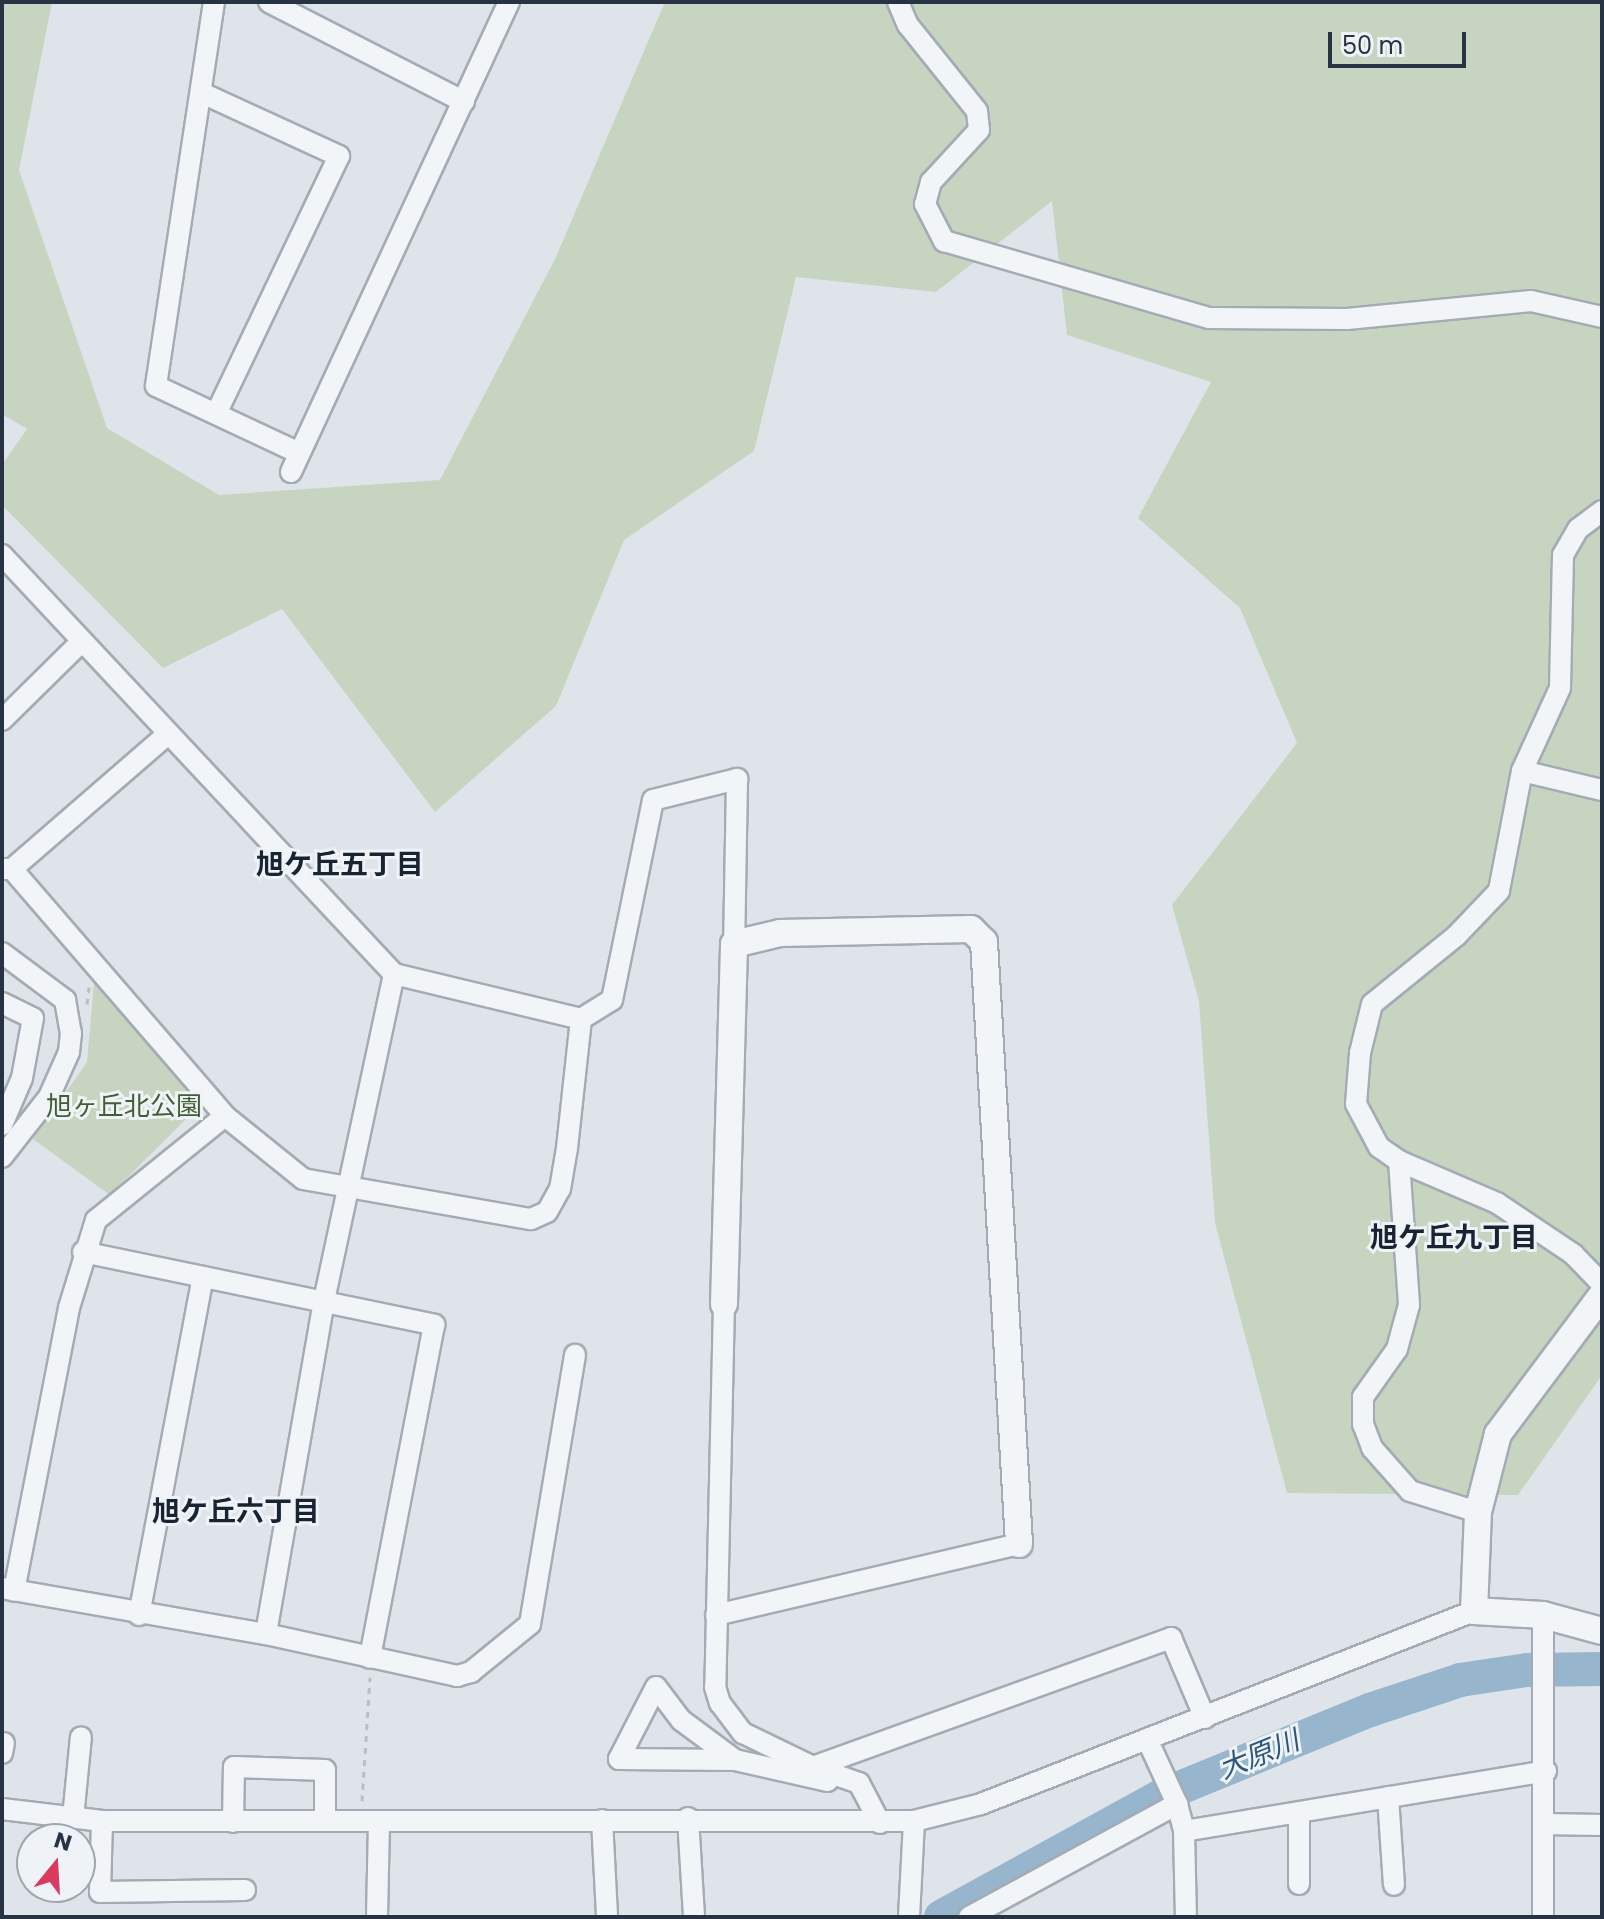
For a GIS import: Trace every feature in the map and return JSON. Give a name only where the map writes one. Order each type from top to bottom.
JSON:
[{"type":"street","points":[[214,2],[156,386],[217,412],[294,462],[509,2]]},
{"type":"street","points":[[269,2],[464,102]]},
{"type":"street","points":[[898,2],[908,25],[977,111],[979,130],[931,182],[925,204],[944,241],[1209,318],[1347,319],[1531,301],[1602,317]]},
{"type":"street","points":[[202,93],[339,156],[217,412]]},
{"type":"street","points":[[1602,511],[1578,529],[1563,555],[1560,688],[1522,771],[1499,891],[1456,936],[1372,1004],[1360,1053],[1356,1104],[1379,1147],[1399,1161],[1497,1203],[1573,1254],[1602,1284]]},
{"type":"street","points":[[2,555],[394,974],[581,1019],[612,1000],[653,800],[737,779],[715,1687],[728,1716],[743,1733],[813,1767],[859,1783],[880,1823]]},
{"type":"street","points":[[2,720],[82,641]]},
{"type":"street","points":[[168,734],[7,869],[225,1116],[283,1167],[303,1179],[347,1189],[531,1219],[547,1212],[560,1189],[581,1019]]},
{"type":"street","points":[[1522,771],[1602,790]]},
{"type":"street","points":[[716,1615],[1019,1544],[984,942],[971,929],[780,933],[734,944]]},
{"type":"street","points":[[2,953],[65,1000],[71,1033],[69,1052],[49,1097],[2,1157]]},
{"type":"street","points":[[266,1634],[324,1301],[394,974]]},
{"type":"street","points":[[2,1125],[22,1078],[33,1018],[3,1005]]},
{"type":"street","points":[[225,1116],[115,1201],[96,1220],[83,1252],[8,1589],[139,1615],[266,1634],[457,1676],[471,1672],[530,1624],[575,1355]]},
{"type":"street","points":[[1399,1161],[1409,1305],[1397,1349],[1363,1397],[1363,1424],[1372,1448],[1410,1491],[1478,1512]]},
{"type":"street","points":[[83,1252],[434,1325],[370,1658]]},
{"type":"street","points":[[139,1615],[203,1277]]},
{"type":"street","points":[[1474,1611],[1478,1512],[1498,1434],[1602,1295]]},
{"type":"street","points":[[2,1809],[102,1821],[688,1818],[880,1823],[914,1821],[981,1804],[1474,1611],[1543,1615],[1602,1631]]},
{"type":"street","points":[[1543,1615],[1546,1771],[1543,1917]]},
{"type":"street","points":[[813,1767],[1171,1638],[1205,1718]]},
{"type":"street","points":[[735,1760],[681,1720],[656,1687],[619,1759],[735,1760],[810,1780],[859,1783]]},
{"type":"street","points":[[73,1818],[81,1737]]},
{"type":"street","points":[[1147,1739],[1177,1804],[1184,1831],[1186,1917]]},
{"type":"street","points":[[233,1822],[234,1767],[325,1770],[325,1821]]},
{"type":"street","points":[[1184,1831],[1546,1771]]},
{"type":"street","points":[[1388,1797],[1394,1885]]},
{"type":"street","points":[[969,1917],[1177,1804]]},
{"type":"street","points":[[1299,1814],[1299,1884]]},
{"type":"street","points":[[688,1818],[694,1917]]},
{"type":"street","points":[[602,1820],[607,1917]]},
{"type":"street","points":[[102,1821],[100,1892],[245,1890]]},
{"type":"street","points":[[909,1917],[914,1821]]},
{"type":"street","points":[[369,1822],[377,1917]]},
{"type":"street","points":[[1543,1824],[1602,1825]]},
{"type":"path","points":[[369,1822],[370,1658]]},
{"type":"green space","points":[[2,2],[52,2],[19,170],[107,428],[219,495],[440,480],[556,257],[665,2],[1602,2],[1602,1375],[1518,1495],[1287,1493],[1215,1223],[1199,1001],[1172,905],[1297,743],[1240,608],[1138,518],[1211,382],[1067,335],[1052,201],[936,292],[796,277],[754,451],[624,540],[556,706],[435,812],[282,609],[163,668],[2,505],[2,465],[27,429],[2,414]]},
{"type":"green space","name":"旭ヶ丘北公園","points":[[95,973],[196,1095],[197,1108],[110,1195],[33,1139],[87,1062]]},
{"type":"waterway","name":"大原川","points":[[941,1917],[1165,1794],[1370,1710],[1460,1680],[1527,1670],[1602,1669]]},
{"type":"district","name":"旭ケ丘五丁目","points":[[340,865]]},
{"type":"district","name":"旭ケ丘九丁目","points":[[1454,1238]]},
{"type":"district","name":"旭ケ丘六丁目","points":[[236,1512]]}]
